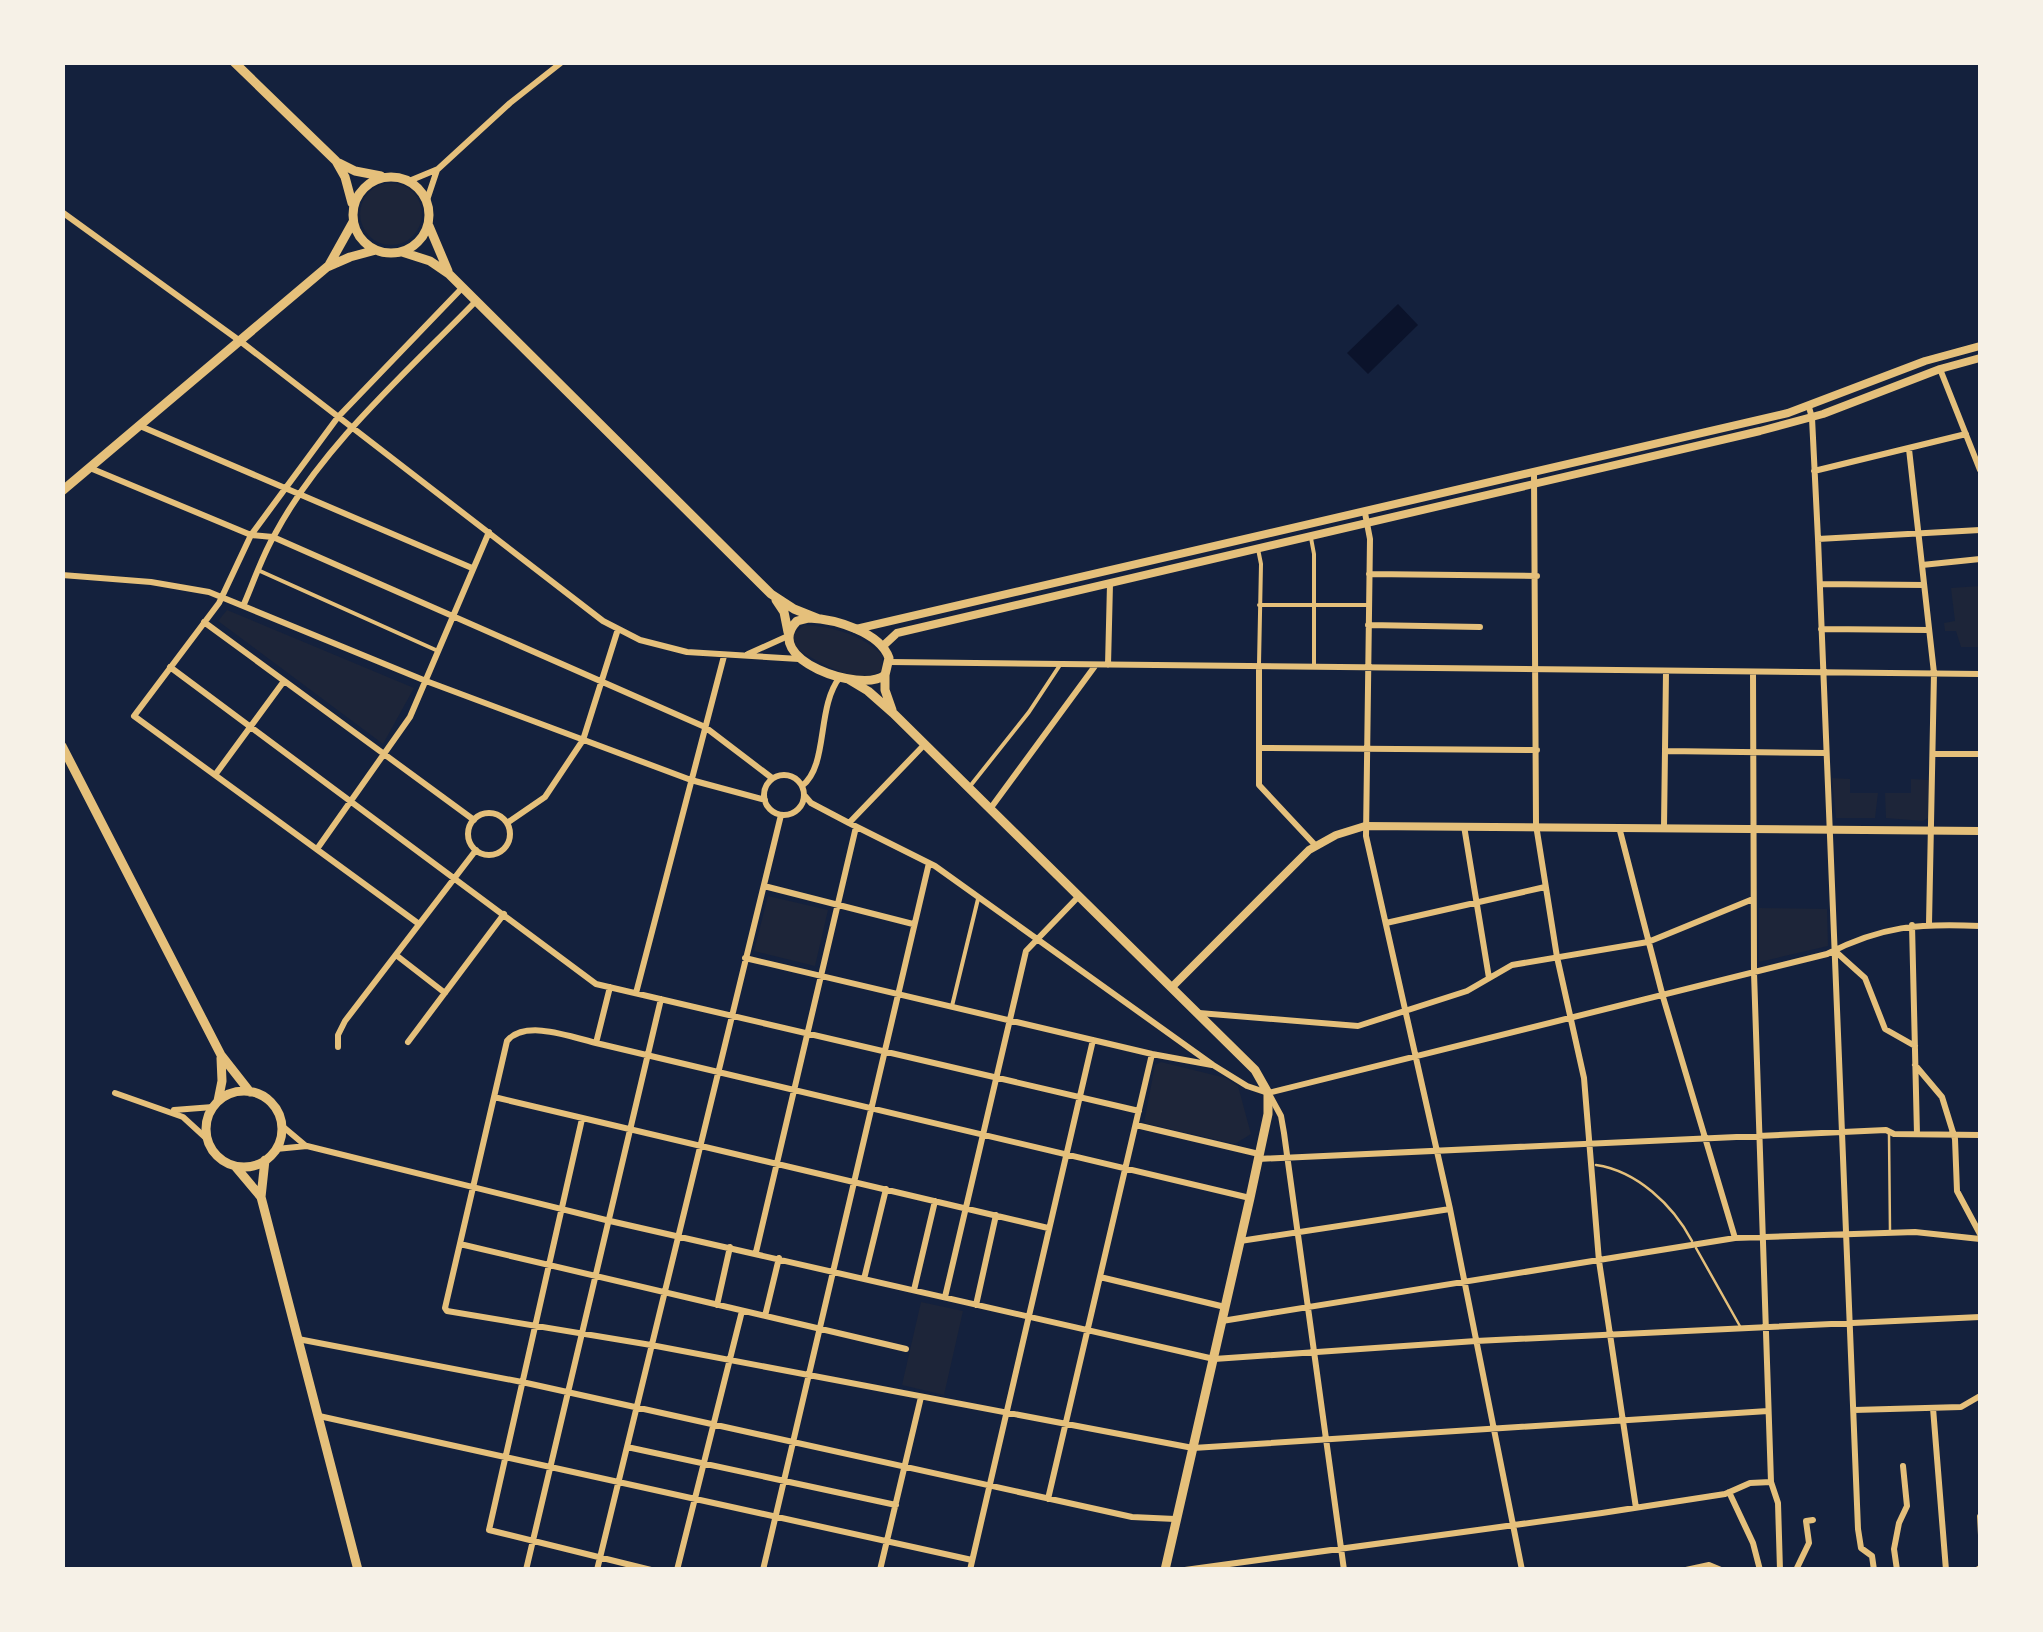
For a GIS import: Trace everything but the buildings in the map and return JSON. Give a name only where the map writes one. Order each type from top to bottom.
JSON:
[{"type":"main road","points":[[234,62],[336,162],[350,188],[357,234],[376,250]]},
{"type":"main road","points":[[336,162],[409,181],[427,200],[428,224],[449,274]]},
{"type":"main road","points":[[352,210],[365,187],[388,176]]},
{"type":"main road","points":[[327,268],[353,222]]},
{"type":"main road","points":[[402,252],[414,246],[428,224]]},
{"type":"main road","points":[[62,491],[327,268],[350,256],[376,250],[402,252],[430,261],[463,287],[771,594],[784,612],[789,647],[800,659],[844,678],[889,709],[1256,1070],[1268,1093],[1259,1157],[1235,1247],[1226,1307],[1165,1570]]},
{"type":"main road","points":[[853,629],[1809,408],[1925,362],[1980,346]]},
{"type":"main road","points":[[883,646],[897,633],[1812,418],[1940,369],[1980,358]]},
{"type":"main road","points":[[771,594],[794,609],[853,629],[883,646],[890,662],[885,675],[889,709]]},
{"type":"main road","points":[[788,634],[796,621],[819,618]]},
{"type":"main road","points":[[844,678],[868,683],[885,675]]},
{"type":"main road","points":[[62,746],[221,1055],[250,1092],[271,1104],[282,1126],[276,1149],[265,1160],[245,1167],[234,1166]]},
{"type":"main road","points":[[1172,987],[1316,846],[1366,826],[1980,831]]},
{"type":"main road","points":[[221,1055],[222,1081],[206,1122],[207,1140],[213,1151],[234,1166],[261,1198]]},
{"type":"main road","points":[[216,1104],[239,1092],[250,1092]]},
{"type":"main road","points":[[265,1160],[261,1198],[358,1570]]},
{"type":"street","points":[[409,181],[438,169],[562,62]]},
{"type":"street","points":[[427,200],[438,169]]},
{"type":"street","points":[[62,212],[618,629],[664,647],[724,656],[800,659]]},
{"type":"street","points":[[420,924],[134,716],[222,596],[251,535],[338,416],[463,287]]},
{"type":"street","points":[[244,604],[273,537],[301,494],[352,428],[476,301]]},
{"type":"street","points":[[1940,369],[1980,470]]},
{"type":"street","points":[[1809,408],[1818,539],[1858,1529],[1861,1548],[1872,1556],[1874,1570]]},
{"type":"street","points":[[140,426],[472,568]]},
{"type":"street","points":[[1814,471],[1966,434]]},
{"type":"street","points":[[1909,449],[1934,674],[1929,924]]},
{"type":"street","points":[[90,468],[251,535],[273,537],[705,727],[772,778]]},
{"type":"street","points":[[1534,472],[1536,826],[1557,957],[1584,1078],[1599,1261],[1636,1508]]},
{"type":"street","points":[[1365,513],[1369,574],[1366,826],[1466,1282],[1522,1570]]},
{"type":"street","points":[[1818,539],[1980,530]]},
{"type":"street","points":[[317,850],[410,717],[489,532]]},
{"type":"street","points":[[1311,538],[1314,668]]},
{"type":"street","points":[[1258,550],[1259,786],[1316,846]]},
{"type":"street","points":[[1922,564],[1980,560]]},
{"type":"street","points":[[258,570],[438,651]]},
{"type":"street","points":[[1369,574],[1537,576]]},
{"type":"street","points":[[62,575],[171,584],[222,596],[426,681],[583,740],[691,780],[765,800]]},
{"type":"street","points":[[1108,665],[1110,584]]},
{"type":"street","points":[[1819,584],[1924,585]]},
{"type":"street","points":[[1260,604],[1368,605]]},
{"type":"street","points":[[204,622],[474,820]]},
{"type":"street","points":[[1368,625],[1480,627]]},
{"type":"street","points":[[507,823],[546,797],[583,740],[618,629]]},
{"type":"street","points":[[1821,629],[1928,630]]},
{"type":"street","points":[[742,656],[788,634]]},
{"type":"street","points":[[636,993],[724,656]]},
{"type":"street","points":[[890,662],[1980,674]]},
{"type":"street","points":[[968,789],[1029,712],[1060,664]]},
{"type":"street","points":[[989,810],[1095,665]]},
{"type":"street","points":[[170,667],[596,984],[1139,1111]]},
{"type":"street","points":[[1664,827],[1666,672]]},
{"type":"street","points":[[1753,672],[1758,1137],[1771,1482],[1778,1503],[1780,1570]]},
{"type":"street","points":[[802,786],[814,774],[827,696],[844,678]]},
{"type":"street","points":[[215,775],[284,681]]},
{"type":"street","points":[[756,1252],[853,825],[924,745]]},
{"type":"street","points":[[1259,748],[1537,750]]},
{"type":"street","points":[[1665,751],[1826,753]]},
{"type":"street","points":[[1934,754],[1980,754]]},
{"type":"street","points":[[805,796],[798,810],[781,815],[770,810],[765,800],[766,786],[772,778],[788,775],[802,786],[811,803],[929,863],[1213,1066],[1246,1086],[1268,1093],[1754,974],[1834,950],[1881,930],[1929,924],[1980,926]]},
{"type":"street","points":[[494,814],[507,823],[510,837],[503,850],[490,855],[476,850],[468,836],[474,820],[494,814]]},
{"type":"street","points":[[597,1570],[781,815]]},
{"type":"street","points":[[1464,824],[1489,978]]},
{"type":"street","points":[[1619,826],[1662,997],[1734,1238]]},
{"type":"street","points":[[338,1047],[338,1035],[345,1021],[476,850]]},
{"type":"street","points":[[763,1570],[929,863]]},
{"type":"street","points":[[764,886],[913,924]]},
{"type":"street","points":[[1386,923],[1545,886]]},
{"type":"street","points":[[952,1006],[978,896]]},
{"type":"street","points":[[945,1297],[1026,952],[1079,896]]},
{"type":"street","points":[[1198,1013],[1358,1026],[1467,991],[1512,965],[1648,942],[1753,899]]},
{"type":"street","points":[[408,1042],[504,914]]},
{"type":"street","points":[[1912,925],[1917,1134]]},
{"type":"street","points":[[1834,950],[1865,978],[1885,1029],[1915,1046]]},
{"type":"street","points":[[396,955],[445,993]]},
{"type":"street","points":[[745,958],[1213,1066]]},
{"type":"street","points":[[596,1043],[610,988]]},
{"type":"street","points":[[526,1570],[661,999]]},
{"type":"street","points":[[1250,1198],[596,1043],[537,1031],[514,1034],[507,1041],[445,1308],[1193,1448],[1768,1412]]},
{"type":"street","points":[[970,1570],[1092,1040]]},
{"type":"street","points":[[1048,1499],[1152,1054]]},
{"type":"street","points":[[1222,1321],[1734,1238],[1890,1232],[1980,1236],[1957,1190],[1953,1134],[1940,1091],[1916,1065]]},
{"type":"street","points":[[115,1093],[168,1110],[196,1127],[207,1140]]},
{"type":"street","points":[[1268,1093],[1281,1116],[1288,1159],[1344,1570]]},
{"type":"street","points":[[494,1097],[1048,1228]]},
{"type":"street","points":[[168,1110],[216,1104]]},
{"type":"street","points":[[582,1118],[489,1530],[651,1570]]},
{"type":"street","points":[[1136,1125],[1259,1157],[1288,1159],[1706,1138],[1889,1132],[1980,1135]]},
{"type":"street","points":[[282,1126],[307,1146]]},
{"type":"street","points":[[276,1149],[307,1146],[610,1221],[1214,1359],[1476,1341],[1980,1317]]},
{"type":"street","points":[[864,1278],[886,1189]]},
{"type":"street","points":[[914,1290],[936,1201]]},
{"type":"street","points":[[1235,1247],[1450,1209]]},
{"type":"street","points":[[976,1304],[996,1215]]},
{"type":"street","points":[[460,1244],[906,1349]]},
{"type":"street","points":[[717,1304],[730,1247]]},
{"type":"street","points":[[765,1316],[779,1258]]},
{"type":"street","points":[[1100,1278],[1226,1307]]},
{"type":"street","points":[[677,1570],[742,1311]]},
{"type":"street","points":[[298,1338],[793,1440],[990,1488],[1132,1517],[1176,1520]]},
{"type":"street","points":[[1854,1410],[1966,1406],[1980,1396]]},
{"type":"street","points":[[880,1570],[922,1397]]},
{"type":"street","points":[[1933,1408],[1946,1570]]},
{"type":"street","points":[[318,1416],[972,1560]]},
{"type":"street","points":[[627,1447],[896,1505]]},
{"type":"street","points":[[1898,1570],[1894,1549],[1899,1522],[1907,1506],[1903,1466]]},
{"type":"street","points":[[1185,1570],[1636,1508],[1771,1482]]},
{"type":"street","points":[[1729,1492],[1753,1543],[1760,1570]]},
{"type":"street","points":[[1978,1516],[1980,1535]]},
{"type":"street","points":[[1796,1570],[1809,1543],[1806,1522],[1813,1520]]},
{"type":"street","points":[[1686,1570],[1709,1565],[1721,1570]]},
{"type":"lane","points":[[1889,1132],[1890,1232]]},
{"type":"lane","points":[[1592,1165],[1627,1175],[1652,1192],[1680,1220],[1742,1329]]},
{"type":"shaded area","points":[[391,183],[413,192],[422,214],[413,236],[391,245],[369,236],[360,214],[369,192]]},
{"type":"shaded area","points":[[1398,304],[1418,325],[1368,374],[1347,353]]},
{"type":"shaded area","points":[[1980,586],[1980,647],[1961,647],[1956,631],[1945,631],[1944,623],[1955,621],[1951,588]]},
{"type":"shaded area","points":[[227,610],[414,688],[383,744],[218,621]]},
{"type":"shaded area","points":[[804,625],[836,630],[866,642],[883,656],[881,671],[851,675],[800,651],[794,645],[794,634]]},
{"type":"shaded area","points":[[1832,778],[1850,779],[1850,793],[1878,793],[1875,818],[1836,818]]},
{"type":"shaded area","points":[[1911,779],[1930,780],[1928,818],[1886,818],[1885,793],[1911,793]]},
{"type":"shaded area","points":[[768,896],[828,910],[815,966],[754,951]]},
{"type":"shaded area","points":[[1759,908],[1827,909],[1828,946],[1759,962]]},
{"type":"shaded area","points":[[1161,1062],[1226,1078],[1238,1086],[1251,1134],[1235,1144],[1144,1123],[1155,1065]]},
{"type":"shaded area","points":[[921,1302],[963,1311],[944,1395],[902,1385]]}]
